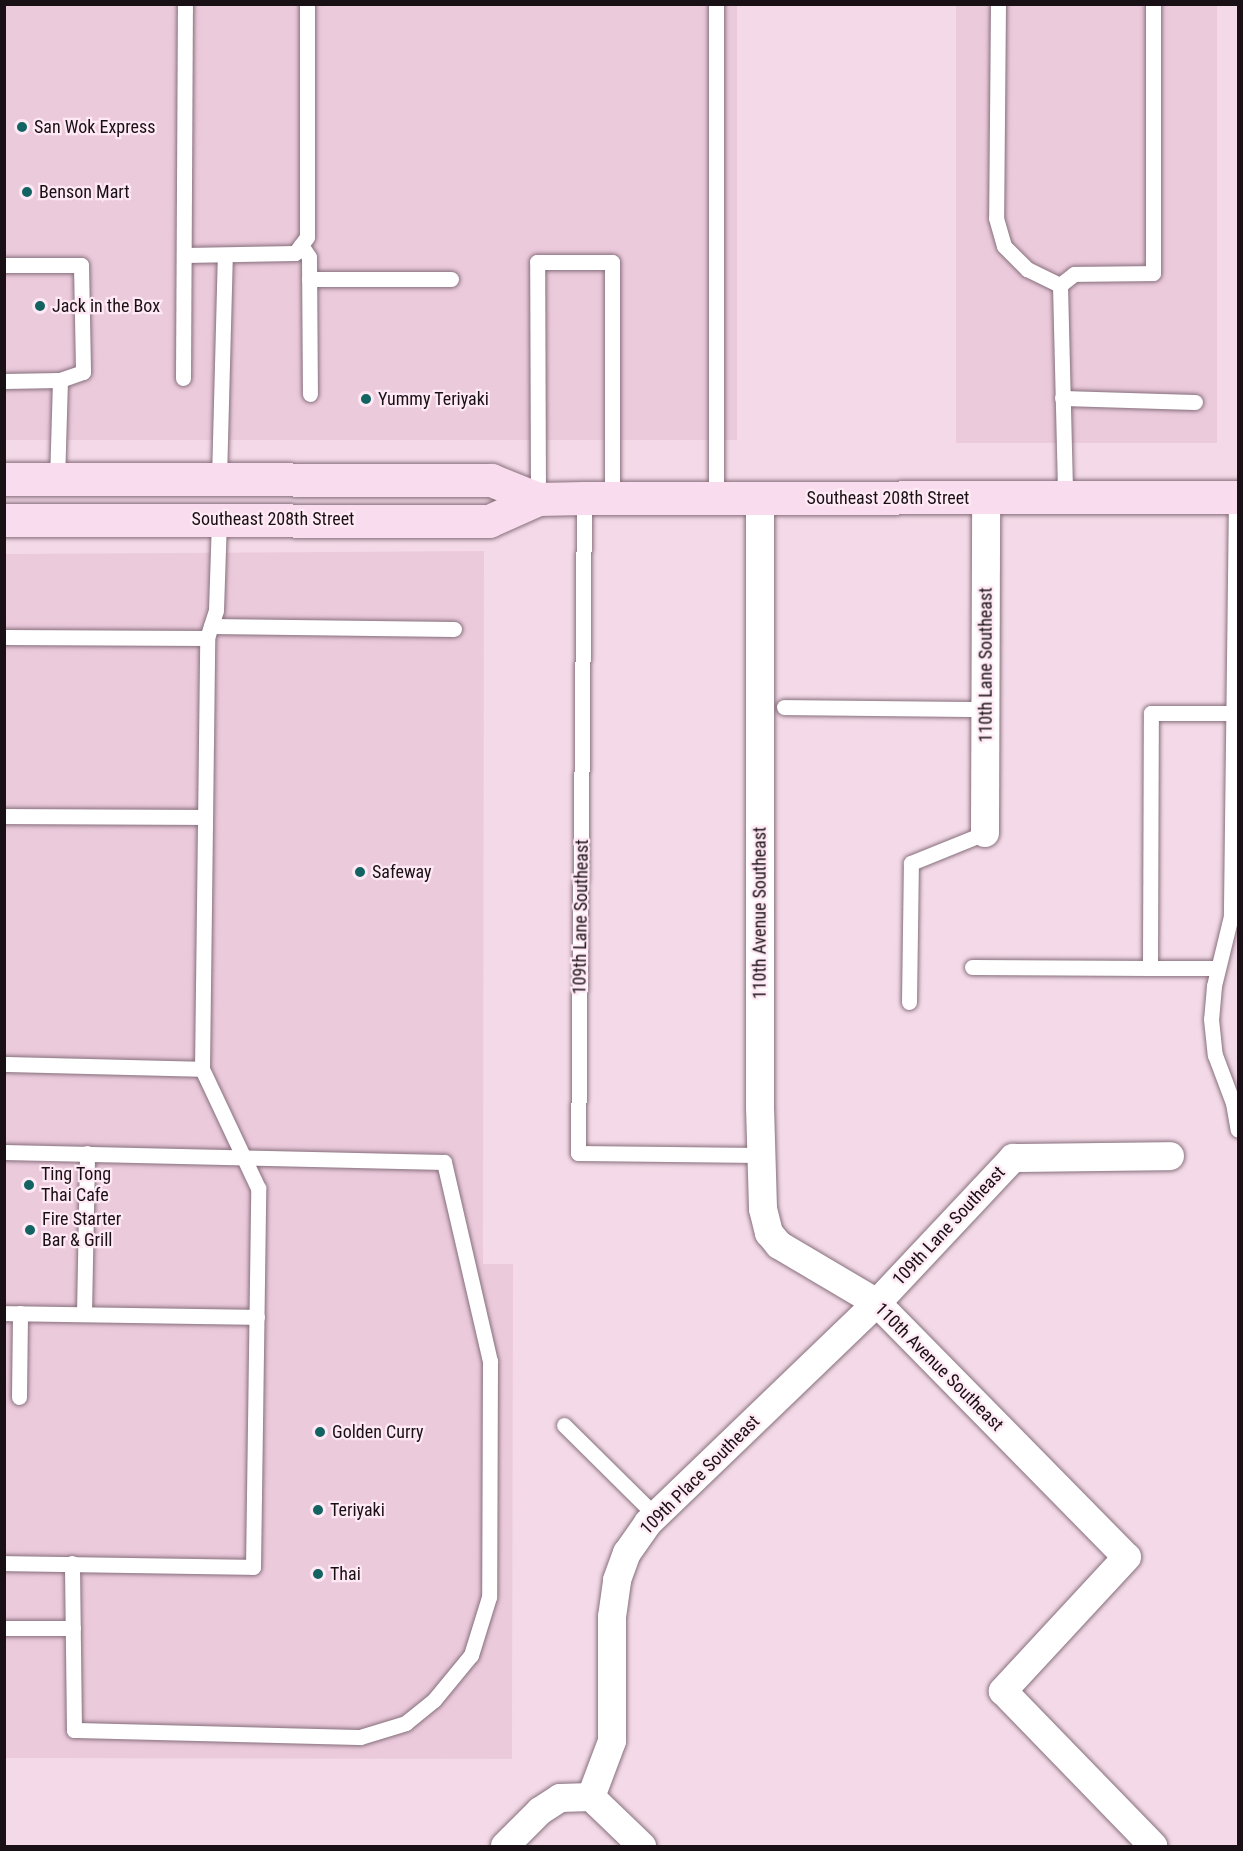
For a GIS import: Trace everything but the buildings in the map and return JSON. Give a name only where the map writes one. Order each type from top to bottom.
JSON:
[{"type":"main road","name":"Southeast 208th Street","points":[[4,479],[491,480],[537,499],[1237,496]]},
{"type":"main road","name":"Southeast 208th Street","points":[[4,520],[489,521],[537,499]]},
{"type":"street","name":"110th Lane Southeast","points":[[986,498],[986,833]]},
{"type":"street","name":"110th Avenue Southeast","points":[[760,499],[760,1155],[763,1209],[771,1238],[877,1303],[1127,1557],[1003,1691],[1153,1846]]},
{"type":"street","name":"109th Lane Southeast","points":[[877,1303],[1013,1158],[1170,1156]]},
{"type":"street","name":"109th Place Southeast","points":[[591,1797],[612,1741],[612,1617],[617,1580],[627,1553],[655,1515],[877,1303]]},
{"type":"street","points":[[505,1846],[540,1810],[560,1798],[591,1797],[642,1846]]},
{"type":"lane","points":[[183,378],[184,4]]},
{"type":"lane","points":[[184,255],[295,253],[308,237],[308,4]]},
{"type":"lane","points":[[716,4],[716,499]]},
{"type":"lane","points":[[998,4],[996,218],[1004,246],[1027,268],[1060,285]]},
{"type":"lane","points":[[1060,285],[1074,274],[1153,273],[1154,4]]},
{"type":"lane","points":[[301,245],[309,257],[310,394]]},
{"type":"lane","points":[[219,479],[225,256]]},
{"type":"lane","points":[[537,499],[537,262],[612,262],[598,498]]},
{"type":"lane","points":[[4,265],[81,265],[83,372],[60,380],[4,381]]},
{"type":"lane","points":[[309,279],[451,279]]},
{"type":"lane","points":[[1060,285],[1065,497]]},
{"type":"lane","points":[[57,479],[60,380]]},
{"type":"lane","points":[[1062,398],[1195,402]]},
{"type":"lane","points":[[1237,496],[1237,631],[1233,713],[1231,916],[1212,1000],[1213,1047],[1233,1103],[1239,1130]]},
{"type":"lane","name":"109th Lane Southeast","points":[[598,498],[578,1153],[760,1155]]},
{"type":"lane","points":[[4,1563],[253,1567],[258,1188],[202,1069],[209,632],[216,610],[219,519]]},
{"type":"lane","points":[[4,637],[454,629]]},
{"type":"lane","points":[[784,707],[986,709]]},
{"type":"lane","points":[[1150,968],[1151,713],[1233,713]]},
{"type":"lane","points":[[4,816],[205,817]]},
{"type":"lane","points":[[909,1002],[911,863],[986,833]]},
{"type":"lane","points":[[972,968],[1218,968]]},
{"type":"lane","points":[[4,1064],[202,1069]]},
{"type":"lane","points":[[4,1152],[444,1162],[490,1361],[489,1597],[471,1655],[434,1700],[406,1724],[360,1737],[74,1730],[72,1563]]},
{"type":"lane","points":[[84,1314],[87,1153]]},
{"type":"lane","points":[[4,1313],[257,1317]]},
{"type":"lane","points":[[19,1397],[20,1313]]},
{"type":"lane","points":[[564,1425],[655,1515]]},
{"type":"lane","points":[[4,1628],[73,1628]]},
{"type":"shaded area","points":[[5,5],[737,5],[737,440],[5,440]]},
{"type":"shaded area","points":[[956,5],[1217,5],[1217,443],[956,443]]},
{"type":"shaded area","points":[[484,551],[483,1264],[513,1264],[512,1759],[5,1758],[4,554]]},
{"type":"place","name":"San Wok Express","points":[[22,127]]},
{"type":"place","name":"Benson Mart","points":[[27,192]]},
{"type":"place","name":"Jack in the Box","points":[[40,306]]},
{"type":"place","name":"Yummy Teriyaki","points":[[366,399]]},
{"type":"place","name":"Safeway","points":[[360,872]]},
{"type":"place","name":"Ting Tong Thai Cafe","points":[[29,1185]]},
{"type":"place","name":"Fire Starter Bar & Grill","points":[[30,1230]]},
{"type":"place","name":"Golden Curry","points":[[320,1432]]},
{"type":"place","name":"Teriyaki","points":[[318,1510]]},
{"type":"place","name":"Thai","points":[[318,1574]]}]
